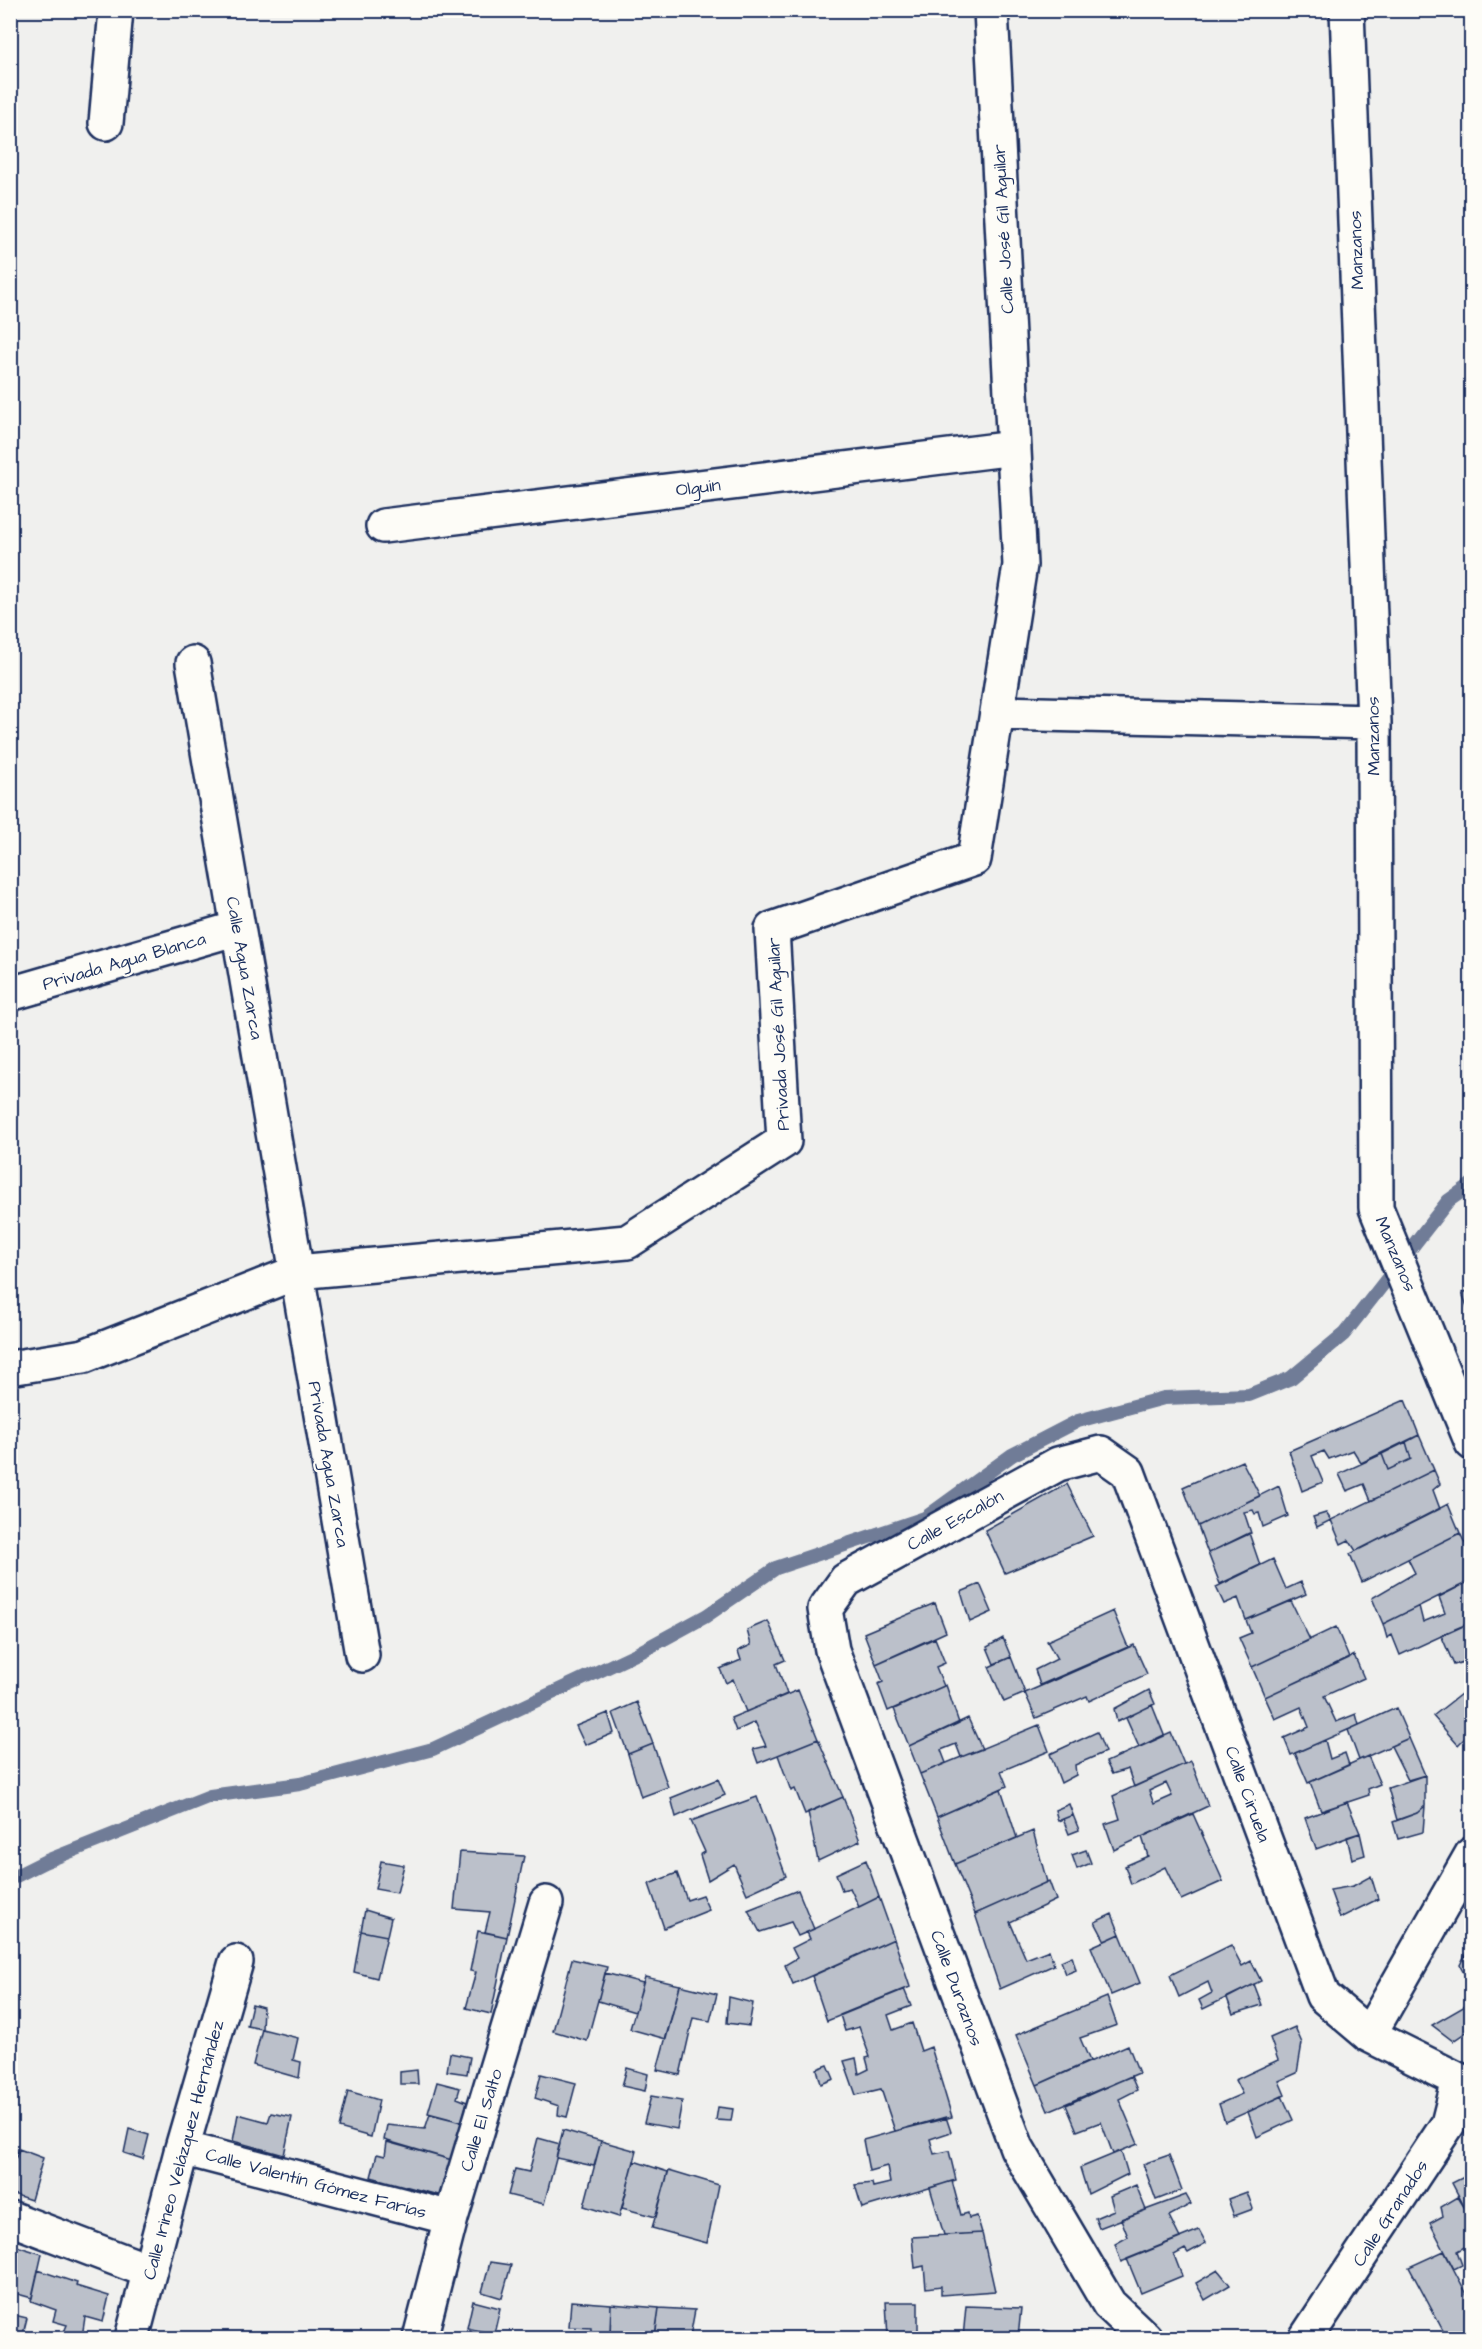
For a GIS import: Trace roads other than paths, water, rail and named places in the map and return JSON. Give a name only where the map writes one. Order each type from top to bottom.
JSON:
[{"type":"street","points":[[106,123],[116,10]]},
{"type":"street","name":"Calle José Gil Aguilar","points":[[991,10],[1014,448]]},
{"type":"street","name":"Manzanos","points":[[1347,10],[1374,722],[1376,1208],[1420,1310],[1472,1443]]},
{"type":"street","name":"Olguin","points":[[383,526],[1014,448]]},
{"type":"street","name":"Privada José Gil Aguilar","points":[[297,1272],[627,1242],[784,1142],[772,929],[974,859],[1020,565],[1014,448]]},
{"type":"street","name":"Calle Agua Zarca","points":[[193,663],[297,1272]]},
{"type":"street","points":[[997,713],[1374,722]]},
{"type":"street","name":"Privada Agua Blanca","points":[[10,994],[238,928]]},
{"type":"street","points":[[10,1368],[84,1356],[297,1272]]},
{"type":"street","name":"Privada Agua Zarca","points":[[297,1272],[362,1655]]},
{"type":"street","name":"Calle Escalón","points":[[825,1609],[846,1580],[1058,1464],[1101,1453]]},
{"type":"street","name":"Calle Ciruela","points":[[1101,1453],[1128,1472],[1323,1996],[1369,2035],[1465,2076]]},
{"type":"street","name":"Calle Duraznos","points":[[825,1609],[832,1650],[1017,2148],[1109,2304],[1145,2338]]},
{"type":"street","points":[[1369,2035],[1472,1854]]},
{"type":"street","name":"Calle El Salto","points":[[420,2338],[451,2217],[546,1903]]},
{"type":"street","name":"Calle Irineo Velázquez Hernández","points":[[132,2338],[182,2148],[236,1962]]},
{"type":"street","name":"Calle Granados","points":[[1306,2338],[1448,2124],[1465,2076]]},
{"type":"street","name":"Calle Valentín Gómez Farías","points":[[182,2148],[451,2217]]},
{"type":"street","points":[[10,2218],[149,2271]]},
{"type":"waterway","points":[[10,1879],[44,1862],[210,1796],[300,1784],[433,1749],[640,1652],[706,1616],[776,1568],[925,1518],[1012,1455],[1078,1421],[1164,1398],[1249,1395],[1291,1378],[1344,1334],[1448,1201],[1472,1184]]}]
